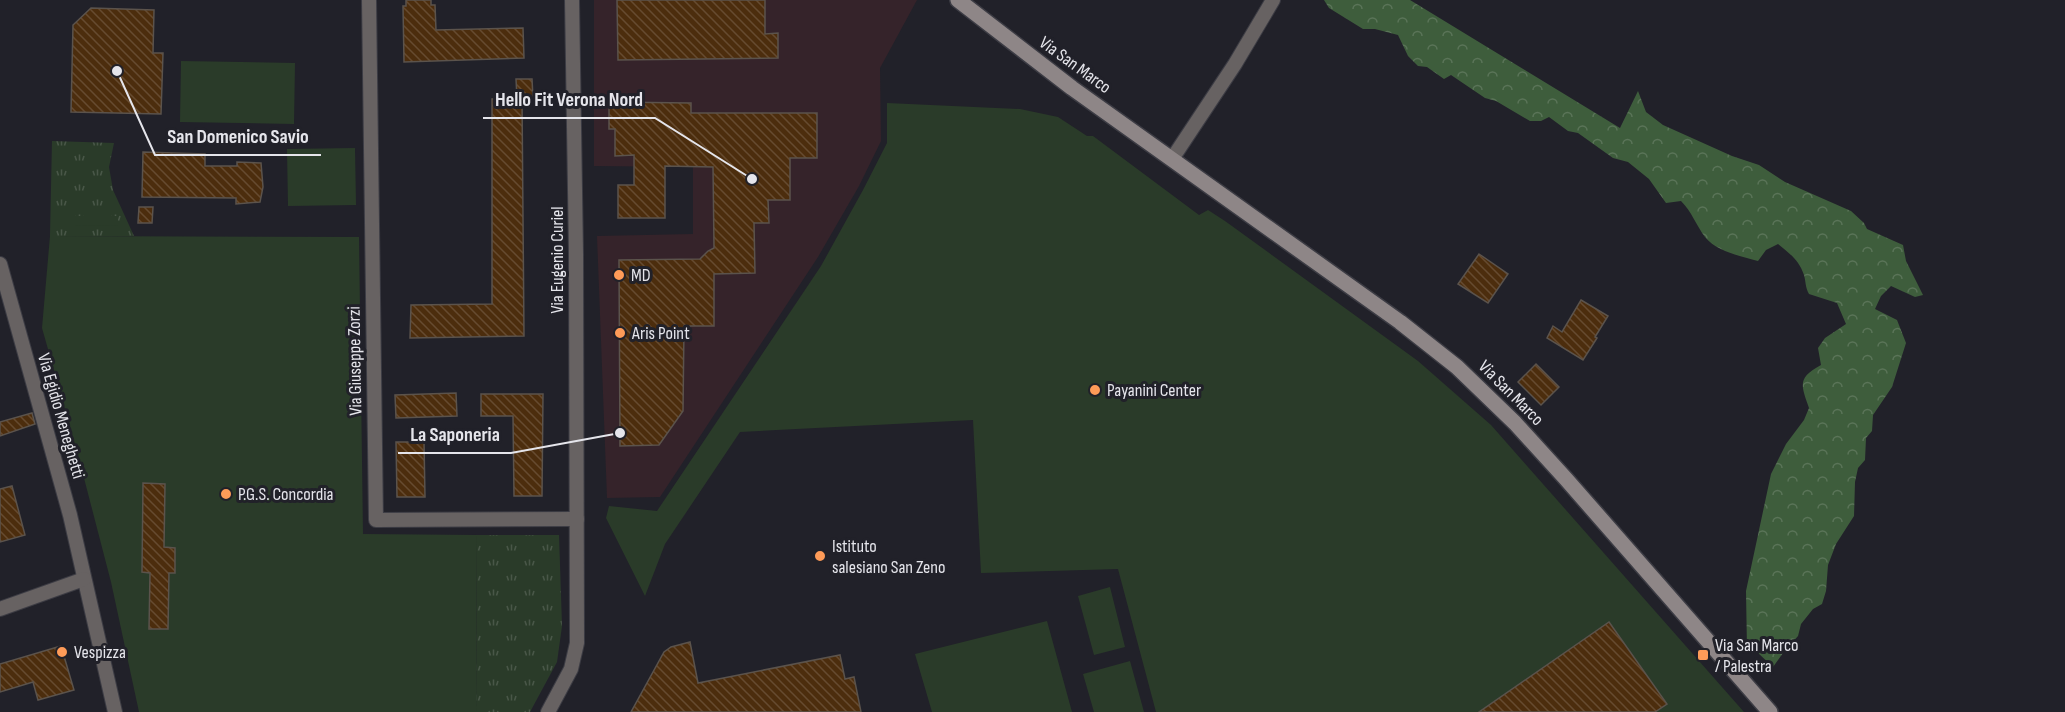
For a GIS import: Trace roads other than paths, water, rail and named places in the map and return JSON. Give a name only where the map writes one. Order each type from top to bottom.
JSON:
[{"type":"main road","name":"Via San Marco","points":[[958,0],[1072,88],[1391,316],[1457,367],[1515,423],[1566,479],[1770,712]]},
{"type":"street","name":"Via Giuseppe Zorzi","points":[[369,0],[375,520],[577,519]]},
{"type":"street","name":"Via Eugenio Curiel","points":[[548,712],[571,669],[577,643],[572,0]]},
{"type":"street","points":[[1172,159],[1274,0]]},
{"type":"street","name":"Via Egidio Meneghetti","points":[[1,274],[70,515],[115,712]]},
{"type":"street","points":[[0,609],[84,579]]},
{"type":"place","name":"San Domenico Savio","points":[[117,71]]},
{"type":"place","name":"Hello Fit Verona Nord","points":[[752,179]]},
{"type":"place","name":"MD","points":[[619,275]]},
{"type":"place","name":"Aris Point","points":[[620,333]]},
{"type":"place","name":"Payanini Center","points":[[1095,390]]},
{"type":"place","name":"La Saponeria","points":[[620,433]]},
{"type":"place","name":"P.G.S. Concordia","points":[[226,494]]},
{"type":"place","name":"Istituto salesiano San Zeno","points":[[820,556]]},
{"type":"place","name":"Vespizza","points":[[62,652]]},
{"type":"place","name":"Via San Marco / Palestra","points":[[1703,655]]}]
